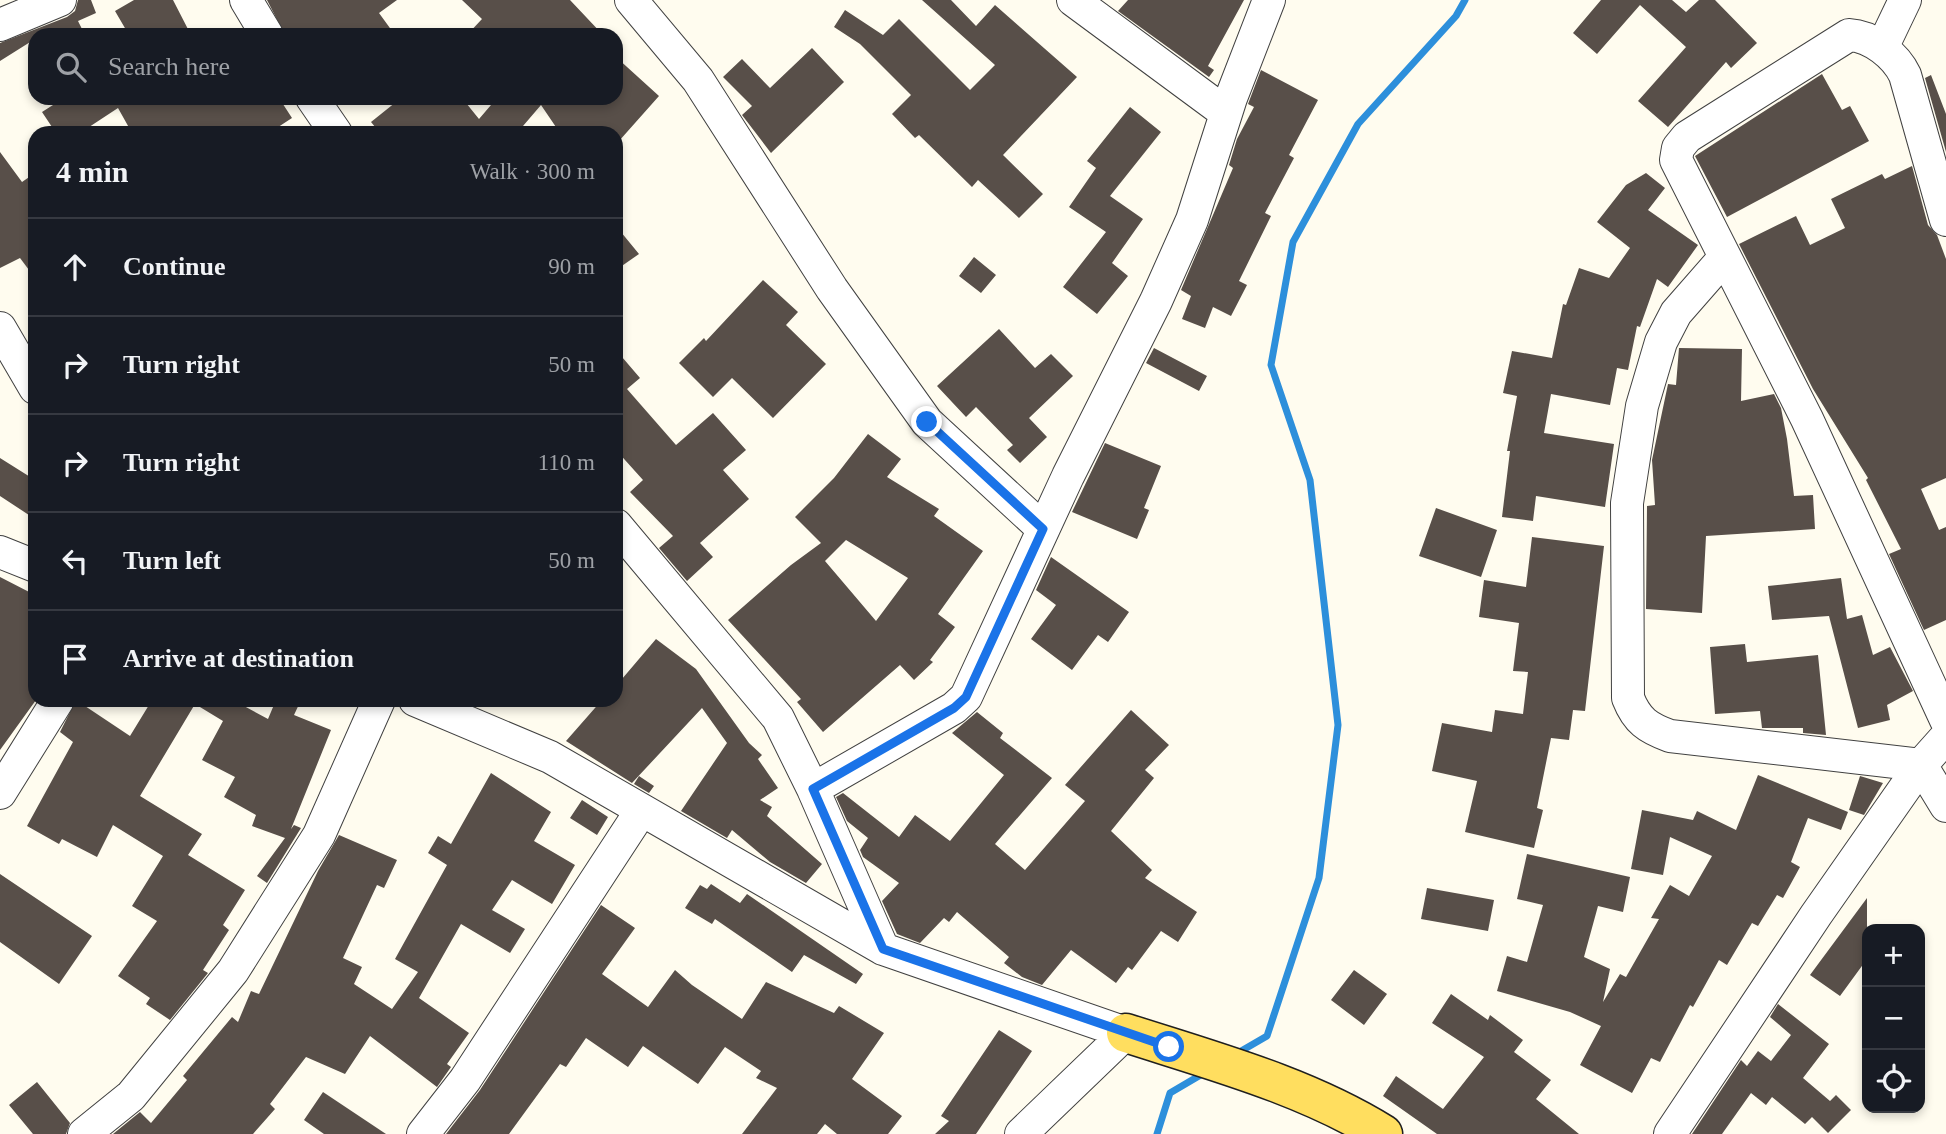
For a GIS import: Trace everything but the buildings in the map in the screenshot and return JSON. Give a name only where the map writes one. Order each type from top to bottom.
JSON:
[{"type":"main road","points":[[1126,1033],[1300,1093],[1349,1113],[1383,1134]]},
{"type":"street","points":[[0,25],[60,0]]},
{"type":"street","points":[[246,0],[263,28]]},
{"type":"street","points":[[631,0],[698,80],[832,289],[927,422],[1043,529]]},
{"type":"street","points":[[1073,0],[1226,113]]},
{"type":"street","points":[[813,789],[954,708],[966,697],[1043,529],[1161,290],[1192,220],[1226,113],[1269,0]]},
{"type":"street","points":[[1882,48],[1905,0]]},
{"type":"street","points":[[1946,220],[1905,75],[1898,61],[1860,35],[1849,35],[1687,137],[1678,148],[1676,160],[1807,418],[1946,720]]},
{"type":"street","points":[[317,105],[332,126]]},
{"type":"street","points":[[1725,257],[1676,313],[1661,342],[1642,406],[1627,503],[1628,698],[1635,715],[1648,728],[1670,736],[1921,765]]},
{"type":"street","points":[[0,328],[7,366],[28,382]]},
{"type":"street","points":[[623,533],[778,718],[813,789],[883,949]]},
{"type":"street","points":[[0,552],[28,563]]},
{"type":"street","points":[[0,793],[54,707]]},
{"type":"street","points":[[84,1134],[131,1096],[233,971],[319,835],[376,707]]},
{"type":"street","points":[[432,707],[550,757],[883,949],[1126,1033],[1021,1134]]},
{"type":"street","points":[[1670,1134],[1816,915],[1921,765],[1946,737]]},
{"type":"street","points":[[1921,765],[1946,806]]},
{"type":"street","points":[[423,1134],[465,1080],[641,811]]},
{"type":"waterway","points":[[1236,1054],[1267,1036],[1319,878],[1338,725],[1310,480],[1271,365],[1293,242],[1358,124],[1456,16],[1465,0]]},
{"type":"waterway","points":[[1157,1134],[1170,1093],[1204,1073]]},
{"type":"route","points":[[927,422],[1043,529],[966,697],[954,708],[813,789],[883,949],[1169,1047]]}]
